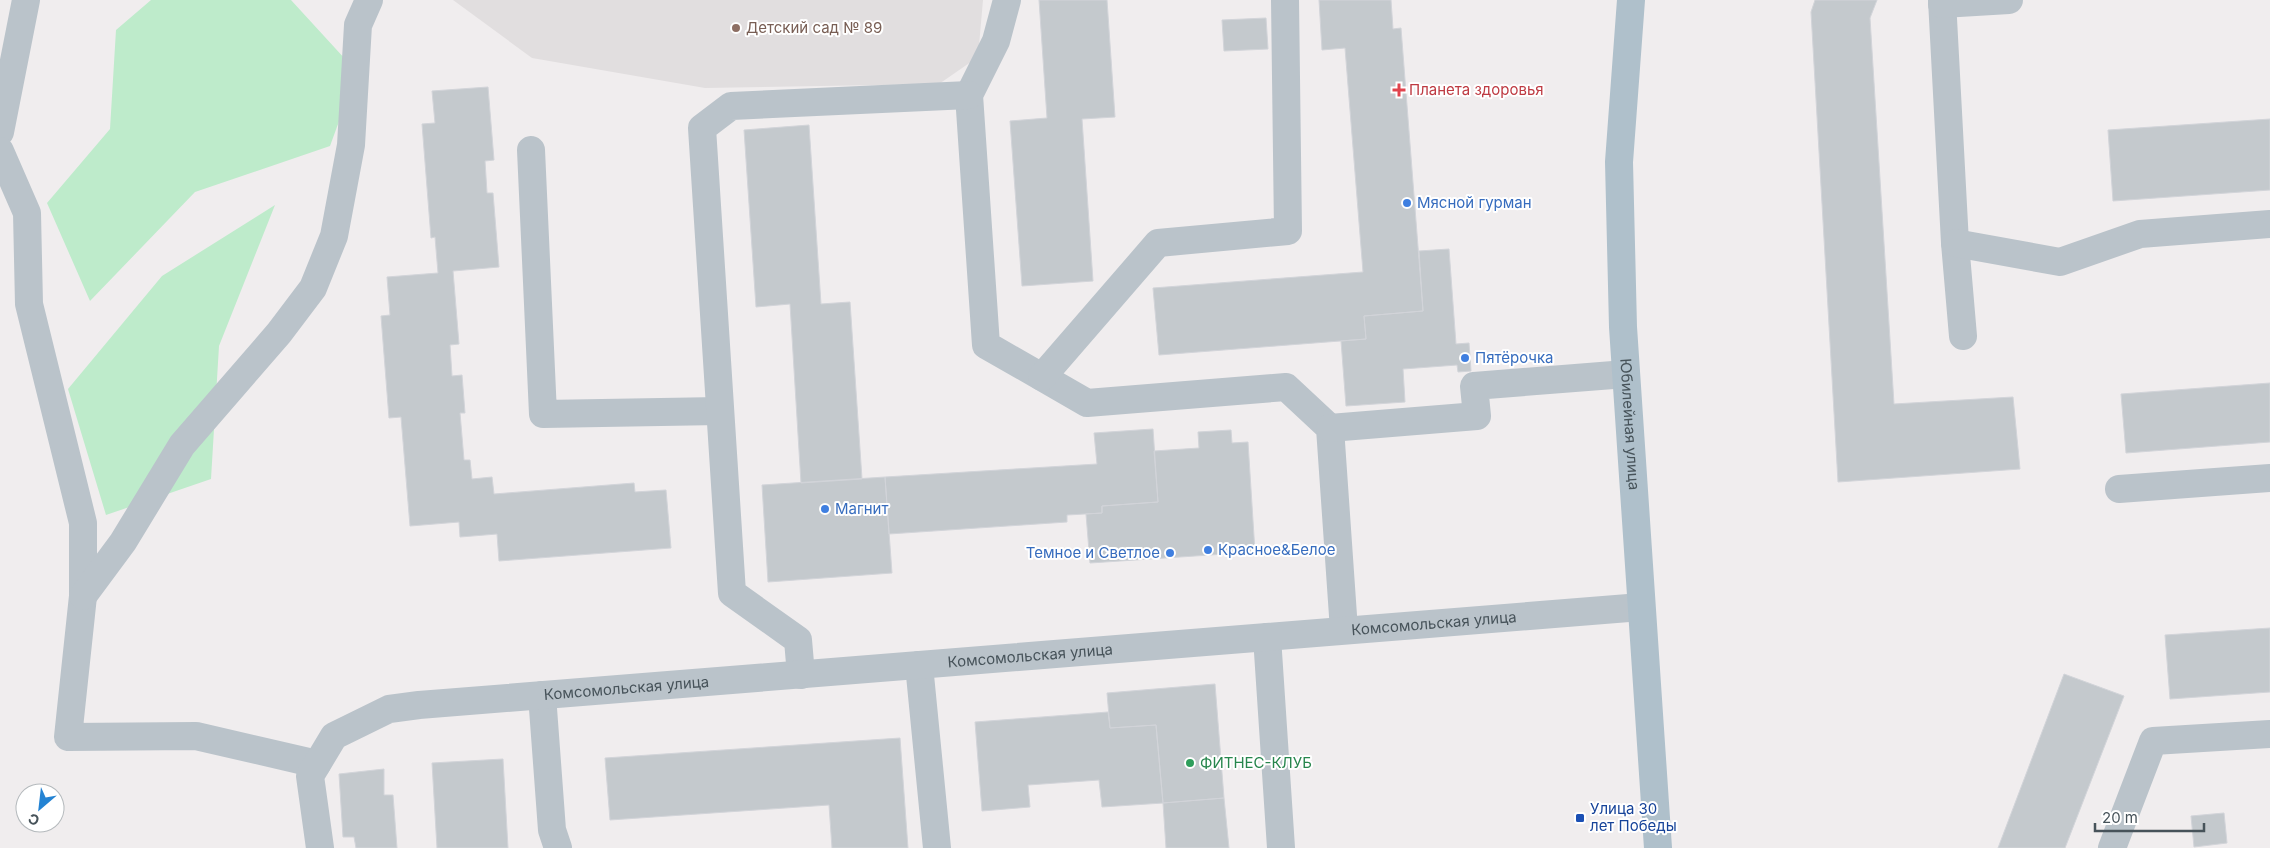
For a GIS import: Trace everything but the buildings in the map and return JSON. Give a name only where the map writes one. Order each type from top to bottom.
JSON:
[{"type":"main road","name":"Юбилейная улица","points":[[1630,0],[1619,162],[1626,374],[1658,848]]},
{"type":"street","points":[[0,132],[26,0]]},
{"type":"street","points":[[83,596],[123,542],[182,445],[280,333],[313,288],[334,236],[350,154],[358,25],[369,0]]},
{"type":"street","points":[[1007,0],[996,41],[969,95],[986,345],[1087,403],[1286,387],[1330,428],[1344,630]]},
{"type":"street","points":[[1042,377],[1158,243],[1288,231],[1285,0]]},
{"type":"street","points":[[1963,336],[1955,243],[1942,2],[2009,0]]},
{"type":"street","points":[[801,675],[798,640],[732,593],[702,128],[731,106],[969,95]]},
{"type":"street","points":[[531,150],[543,414],[720,411]]},
{"type":"street","points":[[0,151],[27,213],[29,304],[83,523],[83,596],[68,737],[196,736],[318,764]]},
{"type":"street","points":[[1955,243],[2060,262],[2140,234],[2270,224]]},
{"type":"street","points":[[1330,428],[1477,416],[1474,386],[1626,374]]},
{"type":"street","points":[[2119,489],[2270,478]]},
{"type":"street","name":"Комсомольская улица","points":[[320,848],[310,776],[334,736],[389,709],[419,705],[1641,607]]},
{"type":"street","points":[[1267,637],[1281,848]]},
{"type":"street","points":[[919,665],[937,848]]},
{"type":"street","points":[[542,695],[552,830],[558,848]]},
{"type":"street","points":[[2112,848],[2153,742],[2270,734]]},
{"type":"shaded area","name":"Детский сад № 89","points":[[453,0],[983,0],[978,57],[939,84],[705,88],[532,58]]},
{"type":"green space","points":[[151,0],[291,0],[357,72],[330,146],[195,192],[90,301],[47,203],[110,129],[116,30]]},
{"type":"green space","points":[[275,205],[219,346],[211,479],[106,515],[68,389],[162,276]]},
{"type":"place","name":"Детский сад № 89","points":[[736,28]]},
{"type":"place","name":"Планета здоровья","points":[[1399,90]]},
{"type":"place","name":"Мясной гурман","points":[[1407,203]]},
{"type":"place","name":"Пятёрочка","points":[[1465,358]]},
{"type":"place","name":"Магнит","points":[[825,509]]},
{"type":"place","name":"Красное&Белое","points":[[1208,550]]},
{"type":"place","name":"Темное и Светлое","points":[[1170,553]]},
{"type":"place","name":"ФИТНЕС-КЛУБ","points":[[1190,763]]},
{"type":"place","name":"Улица 30 лет Победы","points":[[1580,818]]}]
